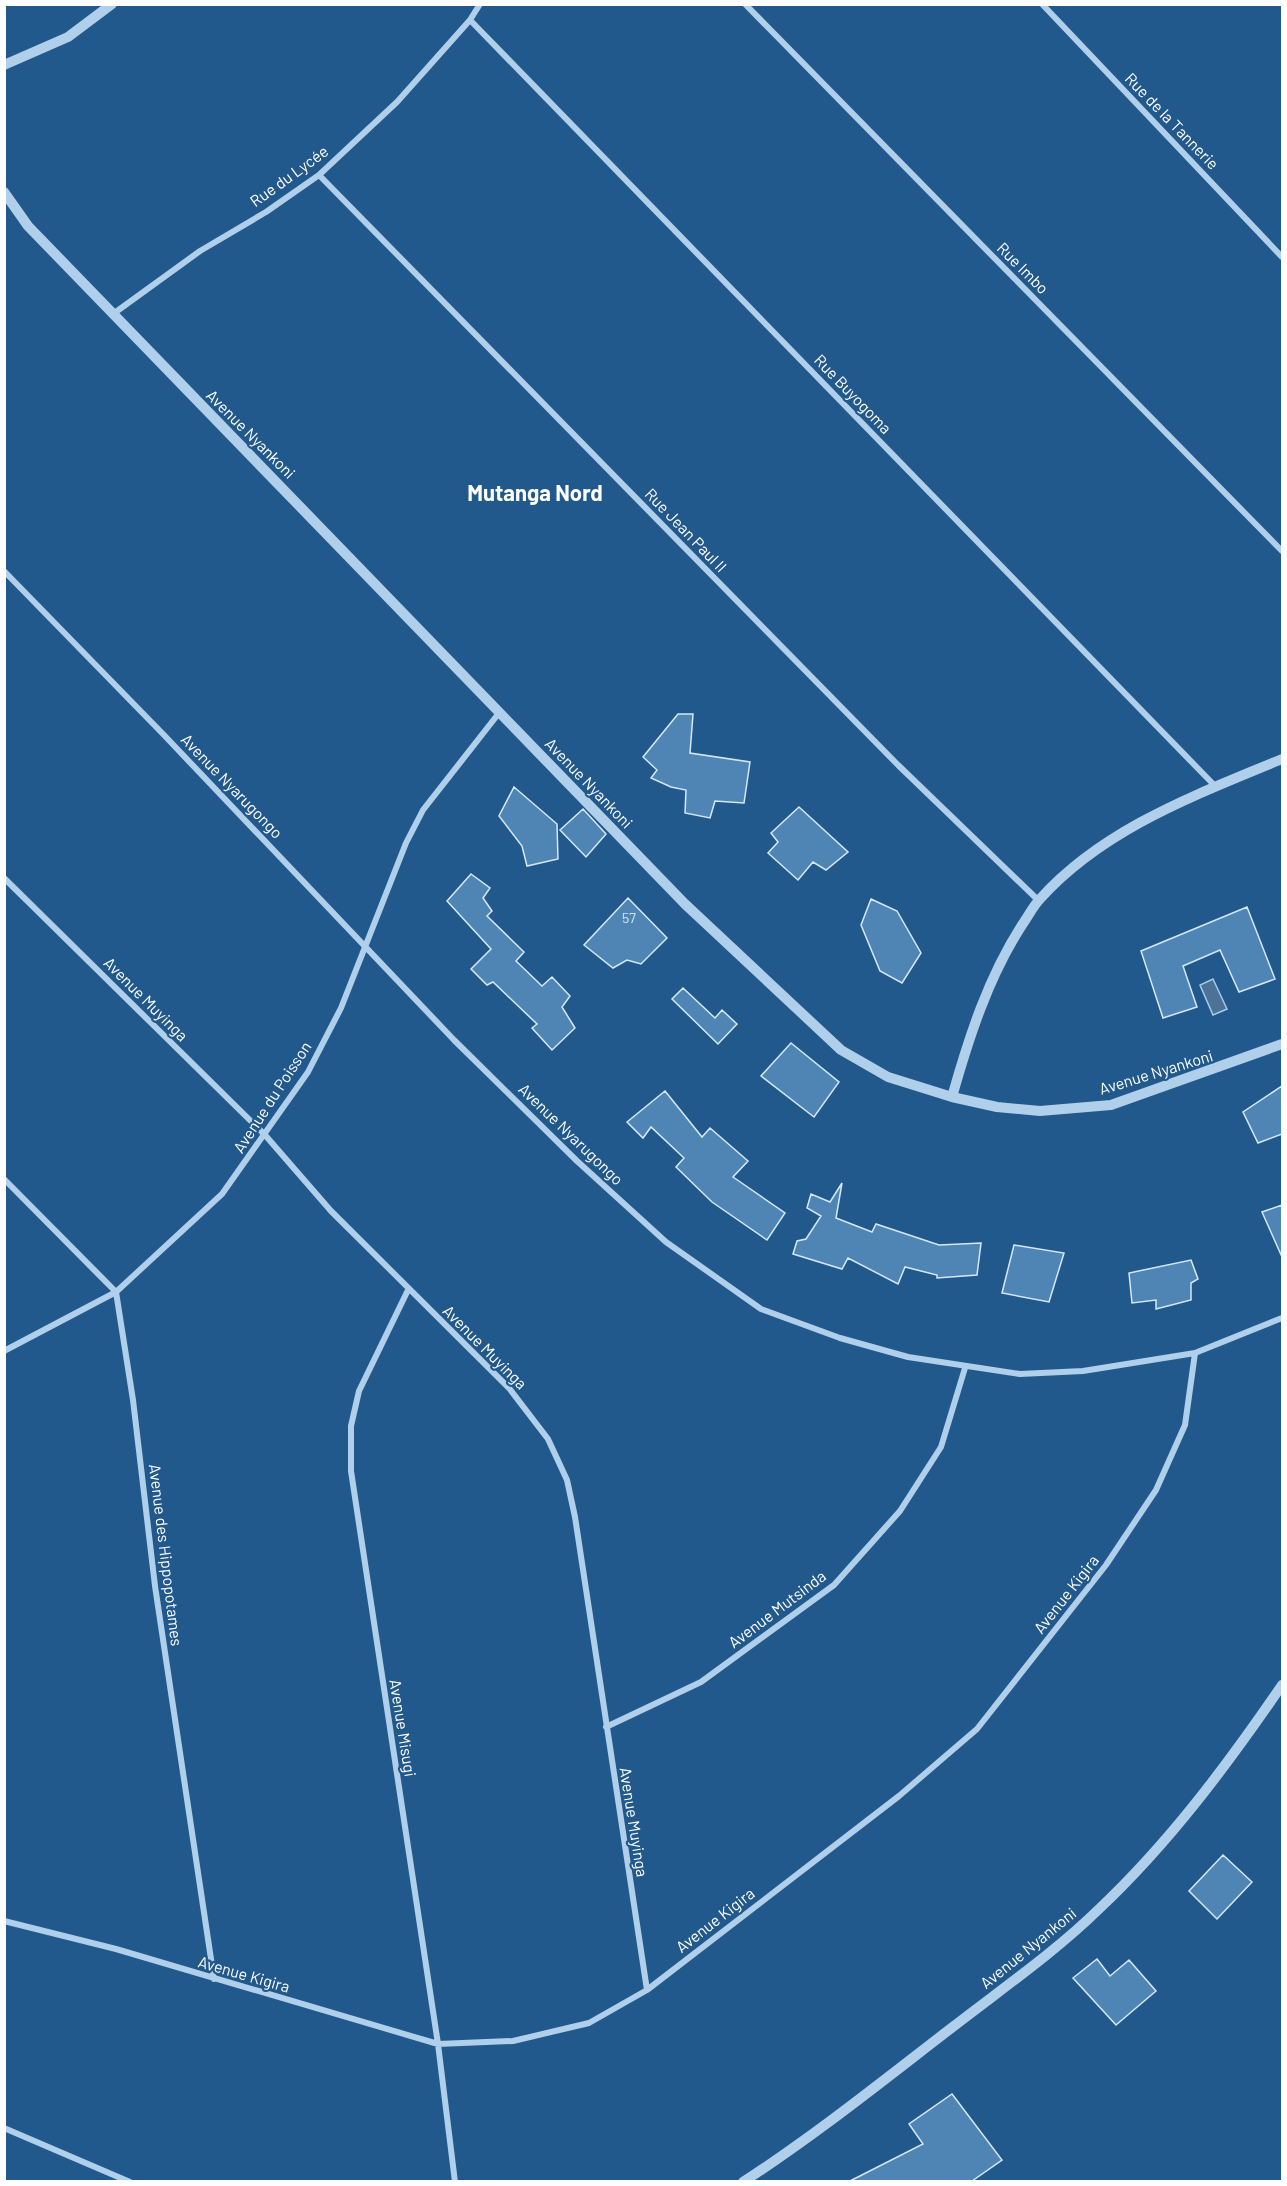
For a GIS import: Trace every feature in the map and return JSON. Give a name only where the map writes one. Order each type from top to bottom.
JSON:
[{"type":"street","points":[[4,65],[68,36],[112,4]]},
{"type":"street","name":"Rue du Lycée","points":[[113,314],[200,251],[266,212],[319,175],[397,102],[470,20],[480,4]]},
{"type":"street","name":"Rue Imbo","points":[[745,4],[1282,551]]},
{"type":"street","name":"Rue de la Tannerie","points":[[1042,4],[1282,257]]},
{"type":"street","name":"Rue Buyogoma","points":[[470,20],[1216,787]]},
{"type":"street","name":"Rue Jean Paul II","points":[[319,175],[898,765],[1038,900]]},
{"type":"street","name":"Avenue Nyankoni","points":[[4,192],[28,226],[685,904],[841,1050],[888,1077],[952,1097],[997,1107],[1040,1110],[1111,1105],[1282,1044]]},
{"type":"street","name":"Avenue Nyarugongo","points":[[4,571],[454,1040],[577,1161],[675,1249],[761,1309],[840,1338],[908,1357],[965,1368],[1020,1374],[1083,1371],[1195,1353],[1282,1318]]},
{"type":"street","name":"Avenue du Poisson","points":[[4,1351],[116,1292],[222,1194],[308,1072],[341,1008],[367,947],[406,843],[423,810],[499,712]]},
{"type":"street","points":[[952,1097],[969,1039],[987,992],[1009,946],[1038,900],[1102,845],[1141,822],[1282,759]]},
{"type":"street","name":"Avenue Muyinga","points":[[4,878],[265,1135],[331,1211],[509,1388],[548,1439],[567,1480],[647,1990]]},
{"type":"street","points":[[4,1179],[116,1292]]},
{"type":"street","name":"Avenue Misugi","points":[[408,1290],[359,1391],[351,1426],[351,1471],[438,2044],[455,2181]]},
{"type":"street","name":"Avenue des Hippopotames","points":[[116,1292],[133,1400],[156,1597],[214,1979]]},
{"type":"street","name":"Avenue Kigira","points":[[4,1921],[116,1949],[438,2044],[513,2041],[589,2023],[647,1990],[899,1796],[977,1729],[1106,1565],[1156,1490],[1185,1425],[1195,1353]]},
{"type":"street","name":"Avenue Mutsinda","points":[[606,1727],[701,1682],[834,1585],[900,1511],[941,1447],[965,1368]]},
{"type":"street","name":"Avenue Nyankoni","points":[[743,2181],[826,2124],[899,2069],[1033,1965],[1099,1910],[1157,1849],[1252,1730],[1282,1685]]},
{"type":"street","points":[[4,2128],[130,2181]]},
{"type":"water","points":[[1213,979],[1227,1009],[1213,1015],[1200,985]]},
{"type":"building","points":[[678,714],[693,714],[690,753],[750,762],[744,803],[715,801],[710,818],[685,813],[686,790],[671,787],[651,778],[657,770],[643,757]]},
{"type":"building","points":[[514,787],[557,824],[558,859],[527,866],[522,846],[499,816]]},
{"type":"building","points":[[799,807],[848,852],[826,870],[813,862],[798,880],[768,853],[778,842],[771,833]]},
{"type":"building","points":[[583,809],[606,834],[586,857],[560,830]]},
{"type":"building","points":[[471,874],[490,888],[483,898],[492,911],[487,916],[524,952],[516,961],[542,986],[552,977],[570,996],[562,1007],[575,1028],[552,1050],[532,1028],[537,1024],[493,982],[487,985],[471,969],[491,949],[447,901]]},
{"type":"building","points":[[628,898],[667,938],[641,964],[627,960],[613,968],[584,945]]},
{"type":"building","points":[[871,899],[897,911],[921,953],[902,983],[880,971],[861,925]]},
{"type":"building","points":[[1247,907],[1275,979],[1239,992],[1220,950],[1183,966],[1197,1007],[1163,1018],[1141,951]]},
{"type":"building","points":[[683,988],[715,1018],[722,1010],[737,1024],[718,1044],[672,999]]},
{"type":"building","points":[[791,1043],[839,1082],[814,1117],[761,1076]]},
{"type":"building","points":[[1282,1086],[1282,1134],[1258,1143],[1243,1112]]},
{"type":"building","points":[[665,1091],[702,1137],[710,1128],[748,1161],[733,1177],[785,1213],[767,1240],[712,1202],[676,1167],[684,1158],[651,1127],[643,1138],[627,1122]]},
{"type":"building","points":[[842,1183],[836,1218],[872,1232],[876,1224],[939,1245],[981,1243],[977,1275],[937,1278],[937,1275],[905,1267],[898,1284],[848,1258],[842,1269],[793,1254],[797,1241],[806,1239],[821,1216],[807,1208],[811,1194],[830,1202]]},
{"type":"building","points":[[1282,1205],[1282,1257],[1262,1212]]},
{"type":"building","points":[[1014,1245],[1064,1253],[1049,1302],[1002,1293]]},
{"type":"building","points":[[1191,1260],[1198,1279],[1191,1283],[1191,1300],[1156,1309],[1156,1300],[1132,1303],[1129,1273]]},
{"type":"building","points":[[1223,1855],[1252,1882],[1217,1919],[1189,1891]]},
{"type":"building","points":[[1097,1959],[1110,1976],[1129,1960],[1156,1991],[1116,2025],[1073,1978]]},
{"type":"building","points":[[952,2094],[1002,2160],[972,2181],[850,2181],[923,2144],[909,2124]]},
{"type":"district","name":"Mutanga Nord","points":[[535,493]]}]
